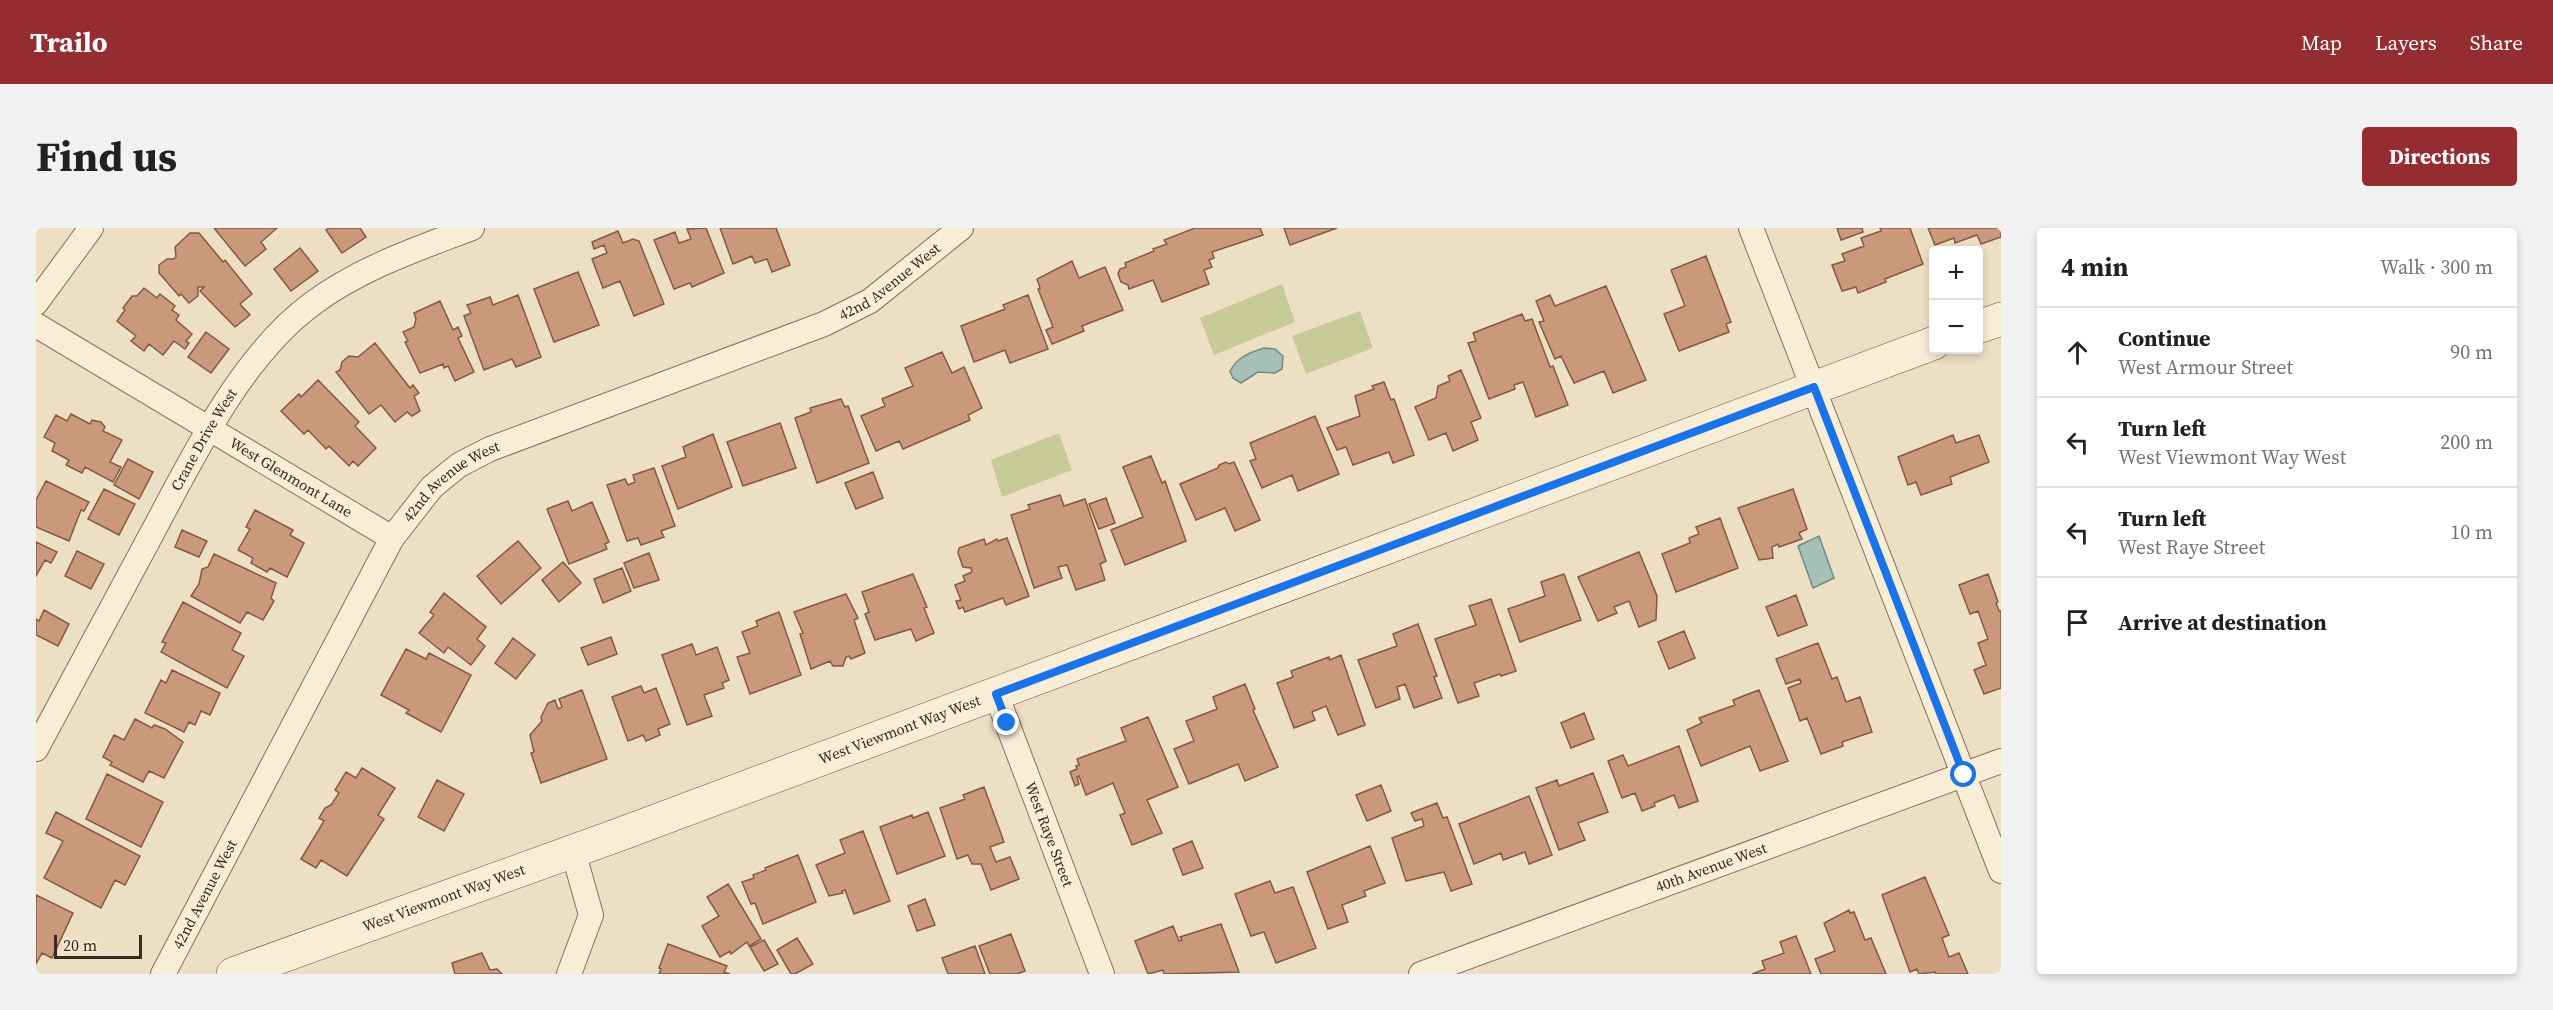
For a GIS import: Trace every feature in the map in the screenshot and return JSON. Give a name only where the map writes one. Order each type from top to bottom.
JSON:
[{"type":"street","points":[[36,303],[91,228]]},
{"type":"street","name":"Crane Drive West","points":[[36,749],[208,428],[268,344],[311,304],[359,275],[472,228]]},
{"type":"street","name":"42nd Avenue West","points":[[163,974],[392,538],[432,487],[459,465],[490,449],[824,324],[870,301],[961,228]]},
{"type":"street","points":[[1751,228],[2001,871]]},
{"type":"street","points":[[1983,325],[2001,319]]},
{"type":"street","name":"West Glenmont Lane","points":[[36,325],[392,538]]},
{"type":"street","name":"West Viewmont Way West","points":[[233,974],[573,851],[1929,345]]},
{"type":"street","name":"West Raye Street","points":[[996,694],[1102,974]]},
{"type":"street","name":"40th Avenue West","points":[[1421,974],[2001,762]]},
{"type":"street","points":[[569,974],[591,915],[573,851]]},
{"type":"green space","points":[[1282,284],[1295,322],[1214,355],[1200,318]]},
{"type":"green space","points":[[1360,311],[1373,348],[1306,374],[1292,336]]},
{"type":"green space","points":[[1059,433],[1072,470],[1002,497],[991,460]]},
{"type":"water","points":[[1264,348],[1275,349],[1283,356],[1282,369],[1275,373],[1258,372],[1241,383],[1233,378],[1230,371],[1236,362]]},
{"type":"water","points":[[1819,536],[1834,578],[1813,588],[1798,546]]},
{"type":"building","points":[[214,228],[277,228],[261,242],[266,249],[245,266]]},
{"type":"building","points":[[329,228],[360,228],[366,237],[342,253],[326,230]]},
{"type":"building","points":[[706,228],[724,273],[692,287],[690,283],[674,289],[654,240],[675,232],[679,243],[691,239],[687,229]]},
{"type":"building","points":[[720,228],[776,228],[790,265],[772,272],[767,259],[755,263],[752,256],[733,264]]},
{"type":"building","points":[[1195,228],[1260,228],[1263,235],[1212,252],[1214,258],[1209,260],[1212,267],[1204,270],[1209,284],[1162,302],[1153,280],[1129,289],[1128,285],[1121,282],[1118,274],[1120,269],[1126,267],[1125,263],[1167,244],[1164,240]]},
{"type":"building","points":[[1284,228],[1337,228],[1290,245]]},
{"type":"building","points":[[1837,228],[1862,228],[1863,232],[1841,240]]},
{"type":"building","points":[[1880,228],[1910,228],[1923,264],[1858,293],[1856,287],[1842,291],[1832,265],[1845,261],[1842,254],[1864,246],[1861,238],[1881,231]]},
{"type":"building","points":[[1928,228],[2001,228],[2001,237],[1981,244],[1977,235],[1955,243],[1954,238],[1935,245]]},
{"type":"building","points":[[618,231],[623,243],[633,239],[639,241],[664,304],[634,316],[620,281],[603,288],[592,259],[607,253],[604,245],[594,249],[592,242]]},
{"type":"building","points":[[190,233],[199,233],[223,262],[225,260],[252,294],[240,304],[250,315],[235,327],[200,291],[204,287],[198,287],[198,296],[189,303],[181,294],[179,296],[159,273],[159,265],[167,259],[176,257],[175,247]]},
{"type":"building","points":[[300,248],[318,271],[291,291],[274,269]]},
{"type":"building","points":[[1706,256],[1731,322],[1726,324],[1729,332],[1679,351],[1664,314],[1685,306],[1671,270]]},
{"type":"building","points":[[1072,261],[1079,278],[1105,267],[1123,310],[1082,326],[1084,331],[1052,344],[1046,330],[1053,327],[1038,289],[1040,288],[1037,279]]},
{"type":"building","points":[[578,272],[599,325],[554,342],[534,289]]},
{"type":"building","points":[[1606,286],[1646,380],[1613,393],[1604,371],[1574,383],[1561,356],[1555,359],[1539,322],[1544,321],[1536,301],[1550,295],[1555,306]]},
{"type":"building","points":[[144,288],[157,298],[160,294],[175,306],[172,310],[179,315],[176,320],[192,334],[186,341],[189,343],[185,349],[174,341],[163,355],[149,344],[144,351],[131,341],[136,336],[117,321],[132,296],[137,296]]},
{"type":"building","points":[[518,295],[541,357],[516,367],[512,359],[484,370],[464,316],[471,313],[467,305],[490,297],[493,305]]},
{"type":"building","points":[[1028,295],[1048,349],[1010,363],[1005,350],[974,362],[961,326],[1005,309],[1003,305]]},
{"type":"building","points":[[440,301],[453,330],[458,327],[462,336],[458,338],[474,372],[455,381],[448,366],[444,368],[443,364],[420,373],[405,342],[408,341],[403,332],[414,327],[416,319],[414,313]]},
{"type":"building","points":[[1522,314],[1525,321],[1532,319],[1550,367],[1553,366],[1568,405],[1536,417],[1523,382],[1514,385],[1515,389],[1489,399],[1468,343],[1476,341],[1473,333]]},
{"type":"building","points":[[206,332],[229,349],[211,373],[188,357]]},
{"type":"building","points":[[375,343],[410,388],[413,385],[419,393],[414,396],[420,411],[412,416],[407,412],[395,422],[381,405],[369,414],[336,372],[340,370],[342,362],[349,356],[358,357]]},
{"type":"building","points":[[942,352],[952,373],[964,367],[982,408],[968,415],[970,420],[903,449],[899,441],[876,451],[861,416],[885,406],[882,399],[913,386],[905,368]]},
{"type":"building","points":[[1461,370],[1481,418],[1471,422],[1478,440],[1453,451],[1446,433],[1429,440],[1415,407],[1436,398],[1438,386],[1450,381],[1448,376]]},
{"type":"building","points":[[318,380],[359,422],[355,426],[376,448],[358,466],[353,461],[349,466],[329,446],[326,449],[308,430],[304,434],[281,411],[299,394],[301,397]]},
{"type":"building","points":[[1384,382],[1391,400],[1394,399],[1414,455],[1393,463],[1389,452],[1353,465],[1346,447],[1337,450],[1327,428],[1360,416],[1355,396],[1374,389],[1372,386]]},
{"type":"building","points":[[841,399],[845,407],[848,406],[869,463],[817,483],[795,418],[811,412],[810,408]]},
{"type":"building","points":[[71,414],[90,424],[92,420],[101,422],[105,427],[103,431],[122,440],[110,462],[121,467],[113,482],[85,467],[82,473],[66,465],[69,460],[52,451],[55,443],[44,437],[56,415],[67,421]]},
{"type":"building","points":[[1315,416],[1339,474],[1298,491],[1292,475],[1262,488],[1250,461],[1256,459],[1250,443]]},
{"type":"building","points":[[780,423],[796,468],[743,486],[727,442]]},
{"type":"building","points":[[713,434],[732,487],[678,509],[662,466],[686,457],[683,447]]},
{"type":"building","points":[[1953,435],[1956,443],[1979,435],[1989,462],[1950,477],[1952,484],[1921,495],[1916,482],[1908,485],[1898,457]]},
{"type":"building","points":[[1151,456],[1162,483],[1165,481],[1186,541],[1125,565],[1111,530],[1143,517],[1123,467]]},
{"type":"building","points":[[128,459],[153,472],[139,499],[114,485]]},
{"type":"building","points":[[1226,462],[1229,464],[1234,462],[1260,520],[1235,531],[1225,508],[1196,520],[1180,484],[1218,468]]},
{"type":"building","points":[[654,468],[675,526],[661,531],[664,537],[641,545],[638,538],[627,541],[607,485],[625,479],[628,485],[635,482],[633,475]]},
{"type":"building","points":[[873,472],[883,498],[856,509],[845,483]]},
{"type":"building","points":[[46,481],[89,502],[84,511],[81,510],[69,541],[36,527],[36,500]]},
{"type":"building","points":[[104,489],[135,504],[119,535],[88,519]]},
{"type":"building","points":[[1793,489],[1807,529],[1799,533],[1802,539],[1779,547],[1778,544],[1772,547],[1773,558],[1759,560],[1738,508]]},
{"type":"building","points":[[1060,495],[1064,506],[1085,499],[1106,561],[1100,564],[1105,580],[1076,590],[1067,565],[1058,567],[1062,578],[1034,588],[1011,515],[1030,509],[1028,505]]},
{"type":"building","points":[[1106,498],[1115,523],[1099,529],[1089,504]]},
{"type":"building","points":[[568,501],[572,511],[592,502],[609,542],[605,544],[607,549],[569,564],[547,509]]},
{"type":"building","points":[[255,510],[293,530],[290,535],[304,543],[287,577],[270,568],[267,572],[251,563],[253,558],[238,550],[250,529],[246,527]]},
{"type":"building","points":[[1720,518],[1738,568],[1676,592],[1662,554],[1690,543],[1689,538],[1699,534],[1696,527]]},
{"type":"building","points":[[182,530],[207,541],[199,557],[175,547]]},
{"type":"building","points":[[1007,538],[1029,596],[1006,605],[1003,598],[965,612],[963,607],[959,609],[956,601],[961,600],[955,585],[965,581],[963,576],[972,572],[971,568],[963,567],[958,553],[959,548],[984,539],[986,545],[997,539],[998,541]]},
{"type":"building","points":[[518,541],[541,568],[501,604],[477,576]]},
{"type":"building","points":[[36,542],[57,552],[51,563],[45,560],[36,576]]},
{"type":"building","points":[[77,551],[104,564],[91,589],[65,576]]},
{"type":"building","points":[[1639,552],[1657,596],[1656,620],[1639,627],[1629,601],[1614,607],[1617,613],[1598,621],[1578,577]]},
{"type":"building","points":[[649,553],[659,580],[634,588],[624,563]]},
{"type":"building","points":[[214,554],[276,583],[271,598],[274,601],[263,620],[247,612],[240,623],[191,596],[199,584],[202,569],[208,567]]},
{"type":"building","points":[[563,562],[581,583],[559,602],[542,580]]},
{"type":"building","points":[[622,568],[631,591],[603,603],[594,579]]},
{"type":"building","points":[[913,574],[927,607],[924,608],[934,633],[916,641],[911,629],[875,640],[865,614],[869,612],[862,592]]},
{"type":"building","points":[[1564,574],[1581,620],[1520,642],[1508,609],[1545,596],[1541,582]]},
{"type":"building","points":[[1988,574],[1998,602],[1996,603],[2001,611],[2001,688],[1984,694],[1974,670],[1986,665],[1978,643],[1988,639],[1978,611],[1970,614],[1959,585]]},
{"type":"building","points":[[444,593],[486,627],[477,639],[485,646],[471,665],[448,647],[444,653],[419,633],[434,615],[430,612]]},
{"type":"building","points":[[846,594],[858,618],[854,620],[865,653],[851,659],[849,656],[846,657],[843,666],[833,666],[830,661],[811,669],[800,634],[803,633],[794,612]]},
{"type":"building","points":[[1796,595],[1807,625],[1778,636],[1766,607]]},
{"type":"building","points":[[1491,599],[1516,671],[1474,683],[1479,696],[1458,703],[1435,639],[1476,625],[1469,606]]},
{"type":"building","points":[[183,602],[241,633],[232,650],[244,656],[227,688],[161,652],[166,643],[162,642]]},
{"type":"building","points":[[44,610],[69,624],[58,646],[36,635],[36,619],[39,621]]},
{"type":"building","points":[[779,612],[801,675],[750,694],[737,657],[750,653],[742,632],[758,626],[756,621]]},
{"type":"building","points":[[1418,624],[1437,676],[1434,677],[1442,698],[1414,708],[1405,684],[1397,687],[1400,699],[1376,708],[1358,660],[1397,646],[1393,634]]},
{"type":"building","points":[[1684,631],[1695,658],[1669,669],[1658,642]]},
{"type":"building","points":[[611,637],[617,654],[588,665],[581,648]]},
{"type":"building","points":[[513,638],[535,655],[516,679],[495,663]]},
{"type":"building","points":[[1818,643],[1832,679],[1837,677],[1846,702],[1860,697],[1872,732],[1842,742],[1843,746],[1821,754],[1807,718],[1800,721],[1788,688],[1801,683],[1800,679],[1786,684],[1776,659]]},
{"type":"building","points":[[692,644],[696,655],[717,647],[729,680],[722,683],[724,688],[704,695],[712,716],[687,725],[662,655]]},
{"type":"building","points":[[406,649],[426,659],[429,653],[471,675],[441,732],[406,713],[409,710],[381,695]]},
{"type":"building","points":[[1341,655],[1365,725],[1338,735],[1326,706],[1312,712],[1315,720],[1294,728],[1277,683],[1293,677],[1291,671]]},
{"type":"building","points":[[172,670],[220,693],[210,715],[201,711],[195,725],[189,722],[184,732],[145,713],[161,680],[166,683]]},
{"type":"building","points":[[1245,684],[1255,709],[1253,710],[1278,767],[1245,781],[1238,764],[1189,784],[1174,749],[1194,741],[1186,721],[1217,709],[1213,697]]},
{"type":"building","points":[[641,686],[644,693],[656,688],[670,724],[658,729],[660,735],[646,741],[643,735],[628,741],[612,697]]},
{"type":"building","points":[[582,690],[607,759],[541,783],[531,753],[534,752],[530,735],[542,721],[541,717],[548,703],[555,700],[558,709],[562,707],[559,699]]},
{"type":"building","points":[[1759,690],[1788,761],[1760,771],[1750,746],[1701,766],[1687,730],[1702,723],[1699,718],[1735,705],[1733,700]]},
{"type":"building","points":[[1584,713],[1594,739],[1571,748],[1561,723]]},
{"type":"building","points":[[1148,717],[1178,787],[1147,800],[1162,833],[1132,845],[1120,815],[1125,813],[1113,783],[1086,795],[1079,776],[1077,777],[1079,784],[1075,786],[1070,772],[1077,769],[1076,766],[1079,765],[1077,759],[1126,741],[1121,728]]},
{"type":"building","points":[[135,719],[152,728],[154,725],[165,729],[183,742],[164,778],[149,771],[143,782],[110,765],[112,762],[103,757],[114,735],[124,740]]},
{"type":"building","points":[[1679,746],[1698,801],[1679,808],[1674,795],[1642,811],[1635,793],[1622,798],[1608,761],[1623,755],[1628,766]]},
{"type":"building","points":[[362,768],[395,788],[378,815],[384,819],[347,876],[321,860],[316,868],[301,859],[324,821],[319,818],[339,793],[335,790],[346,772],[356,778]]},
{"type":"building","points":[[1593,773],[1608,812],[1578,823],[1585,840],[1559,850],[1536,788],[1557,780],[1559,786]]},
{"type":"building","points":[[107,774],[163,802],[141,847],[86,819]]},
{"type":"building","points":[[437,780],[464,794],[444,831],[418,817]]},
{"type":"building","points":[[1381,785],[1391,811],[1367,821],[1356,795]]},
{"type":"building","points":[[984,787],[1004,842],[990,847],[996,862],[1010,857],[1019,879],[991,890],[981,864],[972,864],[968,855],[957,859],[940,808],[965,799],[963,795]]},
{"type":"building","points":[[1529,796],[1552,855],[1529,864],[1525,852],[1503,860],[1501,853],[1474,864],[1459,824]]},
{"type":"building","points":[[1437,803],[1443,818],[1447,817],[1472,884],[1451,891],[1444,872],[1406,881],[1392,838],[1424,826],[1422,819],[1415,821],[1411,813]]},
{"type":"building","points":[[56,812],[140,856],[125,885],[115,880],[101,908],[44,878],[63,841],[46,833]]},
{"type":"building","points":[[928,812],[945,856],[897,874],[880,827],[912,815],[913,818]]},
{"type":"building","points":[[863,831],[890,901],[854,914],[845,890],[842,891],[843,893],[829,896],[816,865],[845,853],[840,840]]},
{"type":"building","points":[[1192,841],[1203,868],[1183,875],[1173,849]]},
{"type":"building","points":[[1370,846],[1385,883],[1364,891],[1366,896],[1342,905],[1348,922],[1328,929],[1307,872]]},
{"type":"building","points":[[798,855],[816,902],[763,924],[755,903],[751,904],[742,882],[754,878],[753,875],[766,870],[765,868]]},
{"type":"building","points":[[1925,877],[1949,935],[1942,938],[1949,957],[1959,953],[1968,974],[1936,974],[1935,972],[1919,974],[1917,969],[1910,972],[1882,895]]},
{"type":"building","points":[[1270,881],[1275,893],[1293,887],[1316,948],[1276,963],[1264,932],[1251,936],[1235,894]]},
{"type":"building","points":[[728,884],[761,939],[749,946],[747,942],[731,954],[730,951],[720,957],[702,926],[719,916],[707,897]]},
{"type":"building","points":[[36,895],[73,913],[52,958],[42,953],[36,964]]},
{"type":"building","points":[[925,899],[935,925],[917,931],[908,906]]},
{"type":"building","points":[[1849,910],[1850,913],[1854,912],[1865,940],[1871,938],[1886,974],[1821,974],[1815,959],[1835,951],[1824,923]]},
{"type":"building","points":[[1221,924],[1239,972],[1164,974],[1163,970],[1148,974],[1135,941],[1173,926],[1179,941],[1182,940],[1180,937]]},
{"type":"building","points":[[1011,934],[1025,971],[1017,974],[990,974],[979,946]]},
{"type":"building","points":[[1796,936],[1811,974],[1752,974],[1765,969],[1762,961],[1784,953],[1780,942]]},
{"type":"building","points":[[797,938],[813,964],[791,974],[777,950]]},
{"type":"building","points":[[764,940],[778,964],[764,971],[750,947]]},
{"type":"building","points":[[668,944],[727,966],[724,972],[730,974],[659,974]]},
{"type":"building","points":[[975,946],[985,974],[948,974],[942,958]]},
{"type":"building","points":[[482,953],[490,970],[497,969],[502,974],[455,974],[452,963]]},
{"type":"route","points":[[1007,723],[996,694],[1814,387],[1964,775]]}]
